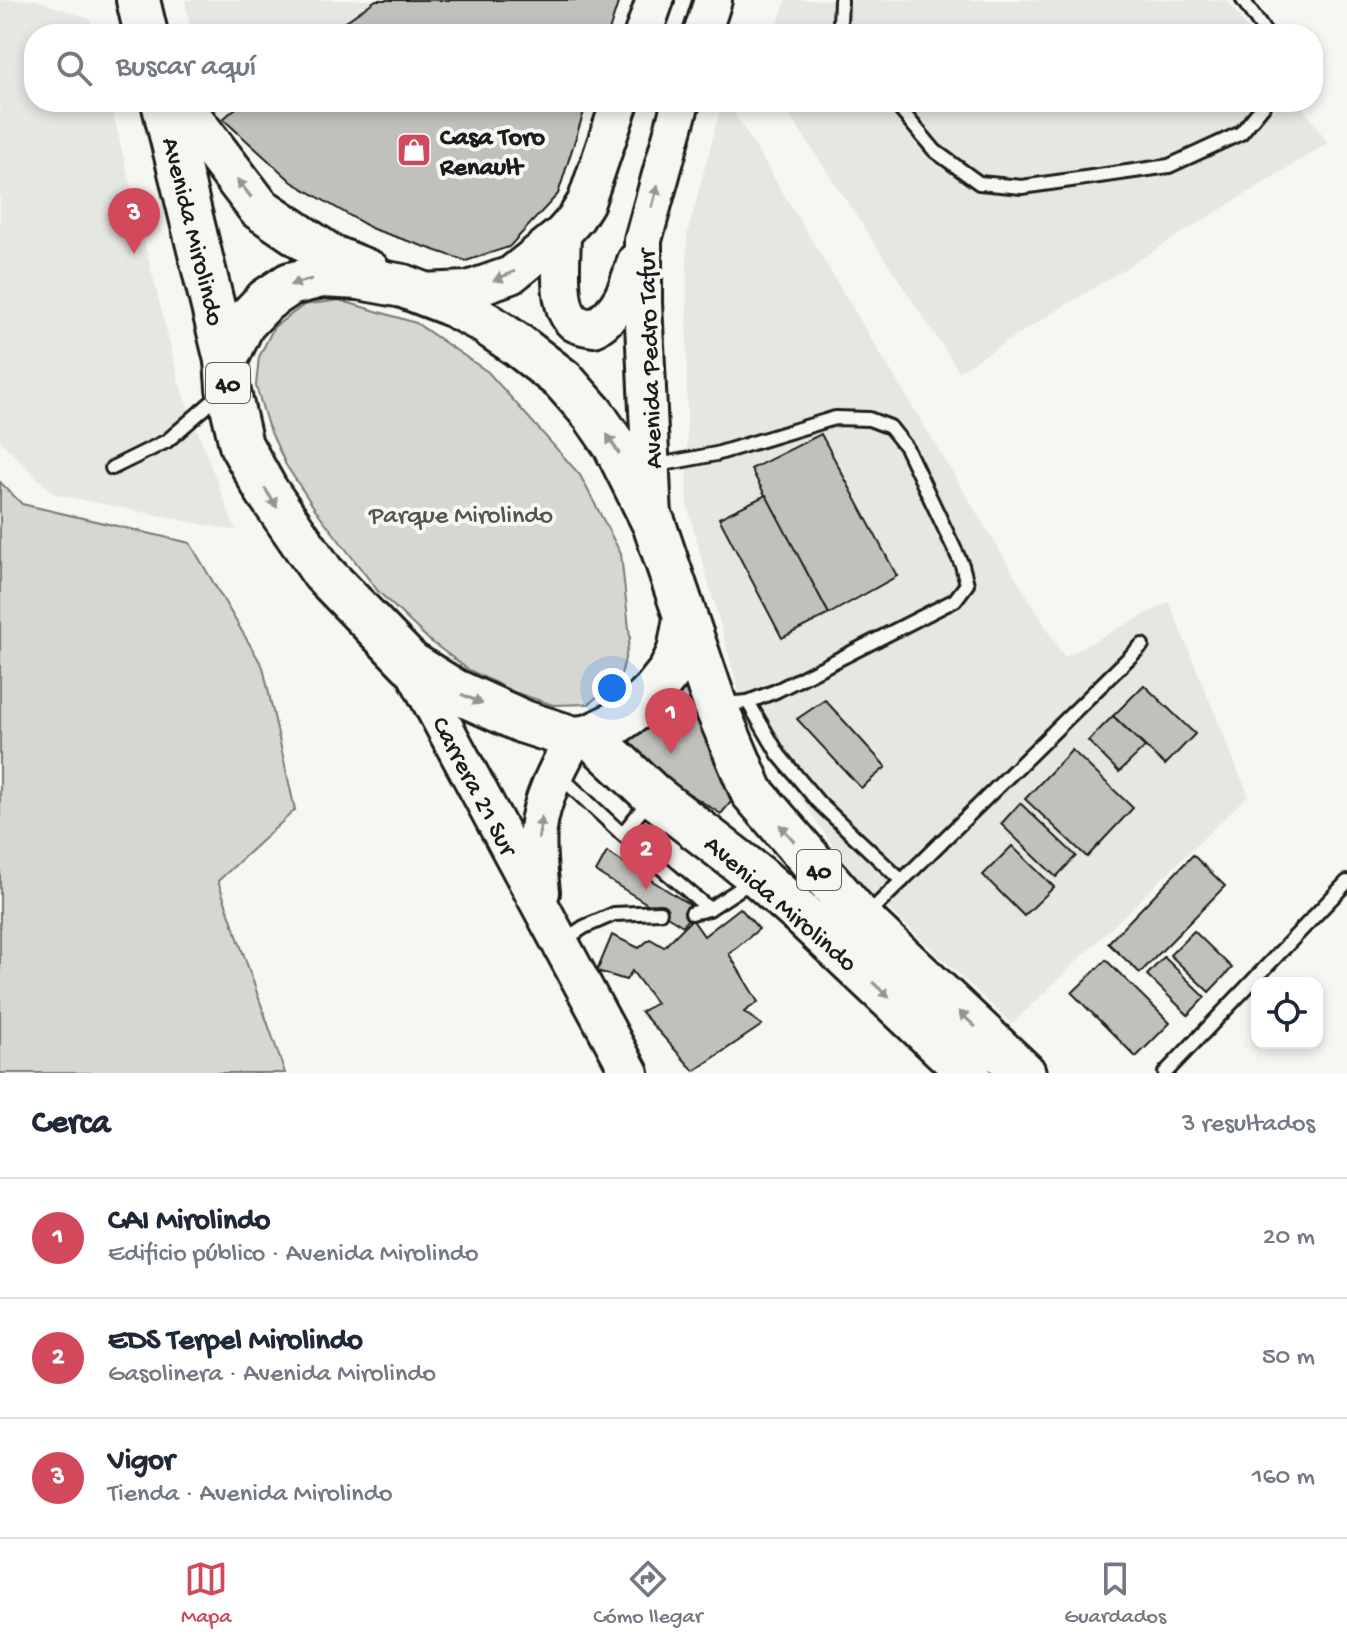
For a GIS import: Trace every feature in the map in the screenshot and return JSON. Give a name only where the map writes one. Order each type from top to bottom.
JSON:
[{"type":"main road","points":[[138,0],[144,24]]},
{"type":"main road","points":[[156,0],[161,24]]},
{"type":"main road","points":[[647,24],[655,0]]},
{"type":"main road","points":[[705,24],[713,0]]},
{"type":"main road","name":"Avenida Mirolindo","points":[[165,112],[227,374]]},
{"type":"main road","name":"Avenida Mirolindo","points":[[186,112],[259,208],[330,256],[412,289]]},
{"type":"main road","points":[[412,289],[468,290],[511,275],[562,234],[586,202],[617,112]]},
{"type":"main road","name":"Avenida Pedro Tafur","points":[[654,524],[643,240],[678,112]]},
{"type":"main road","points":[[562,234],[561,284],[568,317],[578,325],[594,328],[619,306],[643,240]]},
{"type":"main road","name":"40","points":[[574,749],[455,691],[410,663],[323,573],[284,518],[241,445],[227,374],[243,324],[266,300],[290,284],[322,276],[359,278],[412,289],[481,320],[563,380],[593,414],[615,446],[654,524],[685,619]]},
{"type":"main road","points":[[574,749],[636,709],[654,691],[670,671],[679,651],[685,619]]},
{"type":"main road","name":"Avenida Mirolindo","points":[[685,619],[731,703],[752,792],[862,920],[1024,1073]]},
{"type":"main road","name":"Carrera 21 Sur","points":[[410,663],[630,1073]]},
{"type":"main road","name":"Avenida Mirolindo","points":[[574,749],[654,796],[759,877],[969,1073]]},
{"type":"main road","name":"Carrera 21 Sur","points":[[542,906],[538,829],[543,808],[574,749]]},
{"type":"lane","points":[[840,24],[841,0]]},
{"type":"lane","points":[[1243,0],[1259,24]]},
{"type":"lane","points":[[902,112],[935,151],[979,183],[1022,187],[1169,166],[1241,133],[1258,112]]},
{"type":"lane","points":[[112,468],[167,441],[227,374]]},
{"type":"lane","points":[[651,466],[716,454],[835,418],[869,419],[890,427],[906,447],[962,565],[967,584],[955,600],[776,691],[731,703],[818,802],[902,881]]},
{"type":"lane","points":[[862,920],[1142,645]]},
{"type":"lane","points":[[574,749],[622,834],[709,909]]},
{"type":"lane","points":[[622,834],[654,796]]},
{"type":"lane","points":[[692,913],[709,909],[759,877]]},
{"type":"lane","points":[[1165,1073],[1347,882]]},
{"type":"lane","points":[[560,942],[614,914],[660,912]]},
{"type":"shaded area","points":[[0,0],[36,0],[90,19],[91,24],[24,24],[24,112],[112,112],[180,386],[236,531],[54,494],[0,441]]},
{"type":"shaded area","points":[[185,0],[601,0],[589,24],[190,24]]},
{"type":"shaded area","points":[[786,0],[1227,0],[1244,24],[778,24]]},
{"type":"shaded area","points":[[719,112],[734,112],[1064,657],[1169,602],[1248,795],[1012,1024],[854,877],[746,717],[687,505],[687,236]]},
{"type":"shaded area","points":[[788,112],[1306,112],[1328,143],[959,371]]},
{"type":"green space","name":"Parque Mirolindo","points":[[339,300],[416,323],[488,372],[580,475],[621,554],[630,638],[621,675],[589,704],[553,705],[514,692],[469,670],[429,640],[378,591],[315,509],[286,465],[268,426],[256,386],[259,357],[274,327],[304,305]]},
{"type":"green space","points":[[0,482],[22,504],[190,543],[263,667],[295,810],[218,881],[285,1073],[0,1073]]},
{"type":"building","points":[[376,0],[619,0],[611,24],[342,24]]},
{"type":"building","name":"Casa Toro Renault","points":[[231,112],[584,112],[558,194],[509,247],[466,261],[373,229],[292,182],[223,119]]},
{"type":"building","points":[[821,434],[897,576],[829,614],[751,469]]},
{"type":"building","points":[[766,495],[829,614],[782,638],[719,518]]},
{"type":"building","points":[[682,682],[736,796],[721,814],[612,747]]},
{"type":"building","points":[[1144,685],[1195,734],[1165,765],[1113,716]]},
{"type":"building","points":[[825,700],[886,767],[861,788],[797,719]]},
{"type":"building","points":[[1113,716],[1145,747],[1119,772],[1088,741]]},
{"type":"building","points":[[1072,750],[1133,808],[1087,857],[1025,799]]},
{"type":"building","points":[[1020,803],[1076,856],[1056,877],[1001,824]]},
{"type":"building","points":[[1012,846],[1054,887],[1024,916],[983,875]]},
{"type":"building","points":[[607,852],[695,908],[683,926],[596,872]]},
{"type":"building","points":[[1193,855],[1225,886],[1140,973],[1108,943]]},
{"type":"building","points":[[740,908],[759,929],[729,954],[758,1002],[744,1012],[762,1025],[694,1071],[641,1012],[656,1003],[632,971],[626,980],[597,971],[612,935],[639,948],[650,939],[664,947],[692,919],[704,936]]},
{"type":"building","points":[[1194,931],[1232,968],[1209,992],[1170,955]]},
{"type":"building","points":[[1164,957],[1205,997],[1188,1015],[1147,975]]},
{"type":"building","points":[[1106,960],[1170,1023],[1136,1057],[1072,993]]},
{"type":"place","name":"Casa Toro Renault","points":[[414,150]]},
{"type":"place","name":"Vigor","points":[[134,254]]},
{"type":"place","name":"CAI Mirolindo","points":[[671,754]]},
{"type":"place","name":"EDS Terpel Mirolindo","points":[[646,890]]}]
